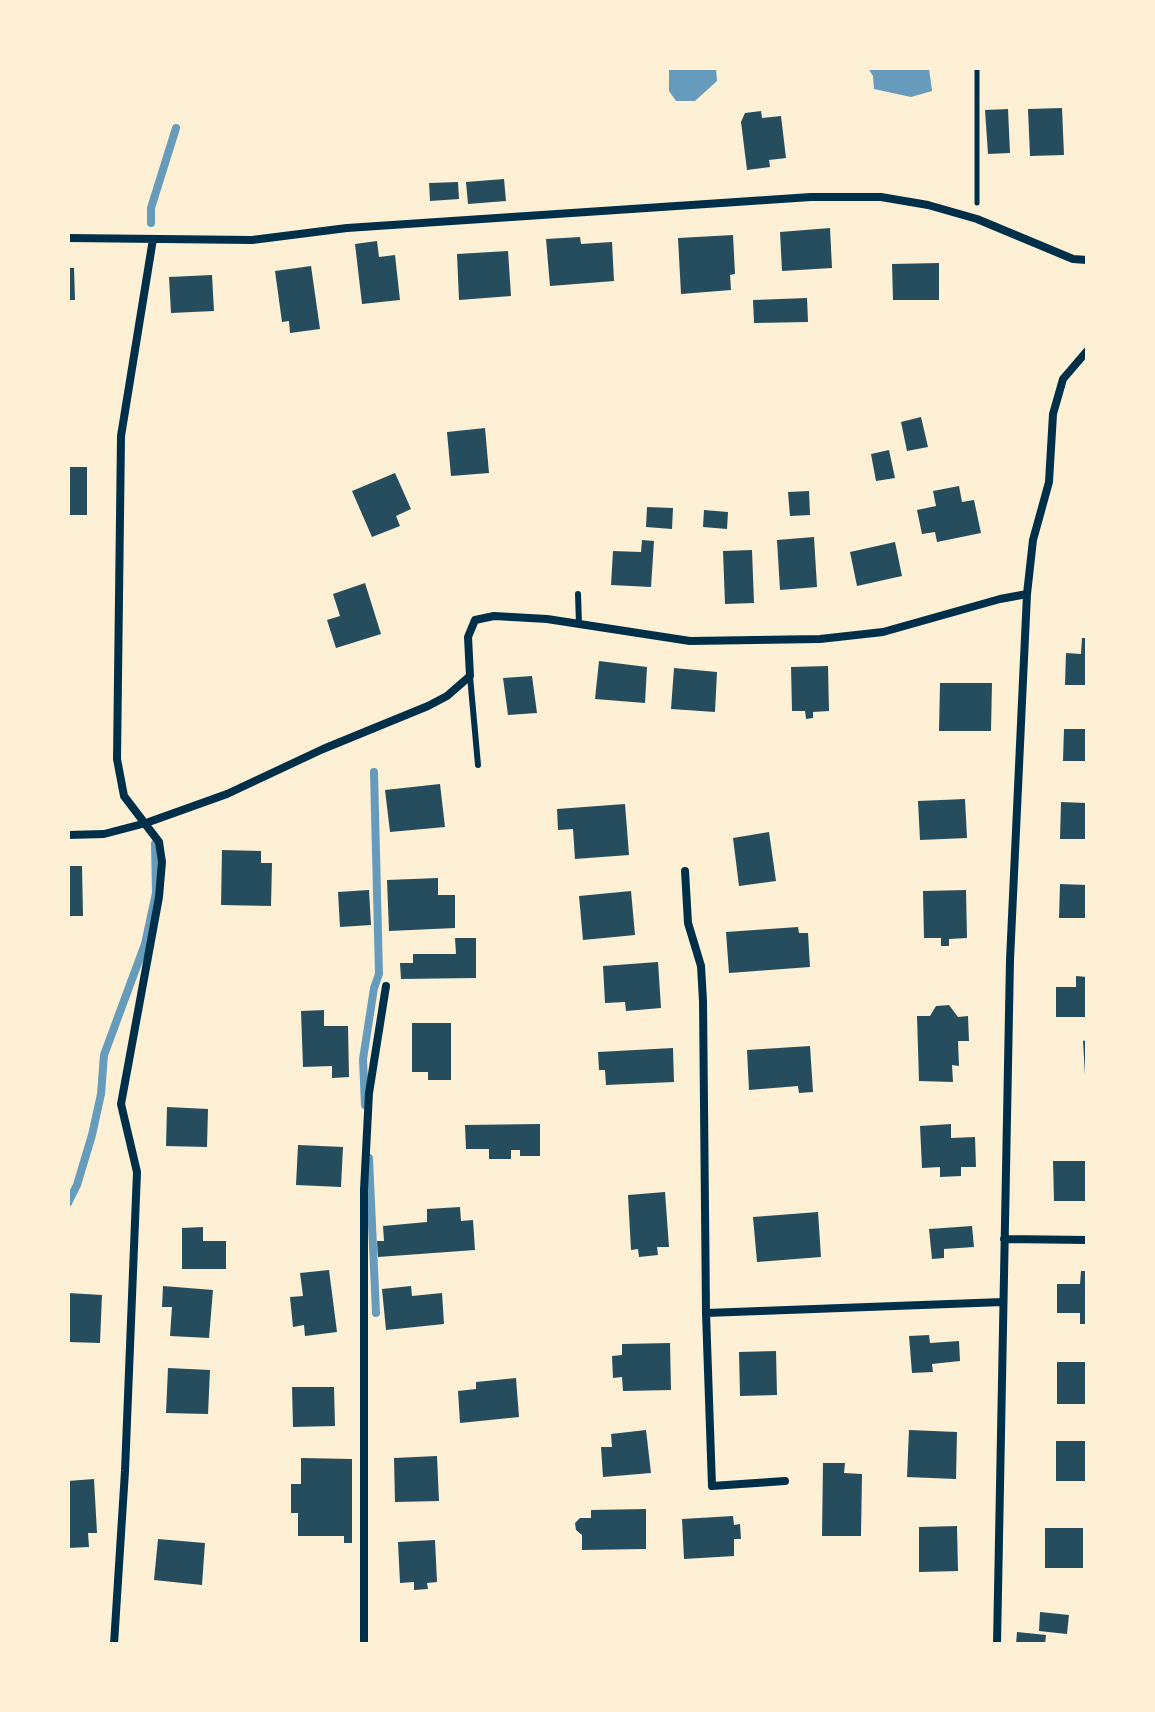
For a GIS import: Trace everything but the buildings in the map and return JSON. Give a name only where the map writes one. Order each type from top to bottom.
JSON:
[{"type":"street","points":[[68,238],[273,239],[347,228],[811,197],[881,197],[928,205],[977,219],[1073,259],[1087,260]]},
{"type":"street","points":[[114,1644],[125,1471],[137,1172],[121,1104],[144,965],[159,897],[162,862],[159,842],[124,796],[117,759],[121,436],[153,239]]},
{"type":"street","points":[[997,1644],[1010,960],[1027,594],[1033,540],[1049,482],[1053,414],[1063,379],[1087,351]]},
{"type":"street","points":[[68,835],[104,834],[146,823],[227,794],[447,696],[470,676],[468,637],[475,620],[494,616],[547,619],[690,641],[851,637],[908,626],[987,602],[1027,594]]},
{"type":"street","points":[[685,871],[688,923],[701,966],[712,1486],[785,1481]]},
{"type":"street","points":[[364,1644],[364,1190],[369,1093],[386,986]]},
{"type":"street","points":[[1004,1239],[1087,1240]]},
{"type":"street","points":[[706,1313],[1003,1302]]},
{"type":"lane","points":[[578,594],[579,624]]},
{"type":"lane","points":[[470,676],[478,765]]},
{"type":"path","points":[[977,68],[977,219]]},
{"type":"water","points":[[669,68],[716,68],[717,81],[695,101],[676,101],[669,91]]},
{"type":"water","points":[[868,68],[929,68],[932,91],[911,97],[874,89],[873,76]]},
{"type":"waterway","points":[[151,223],[151,208],[176,128]]},
{"type":"waterway","points":[[365,1105],[363,1059],[379,974],[374,772]]},
{"type":"waterway","points":[[68,1203],[77,1185],[92,1135],[101,1094],[104,1055],[145,944],[156,893],[155,844]]},
{"type":"waterway","points":[[369,1158],[376,1313]]}]
